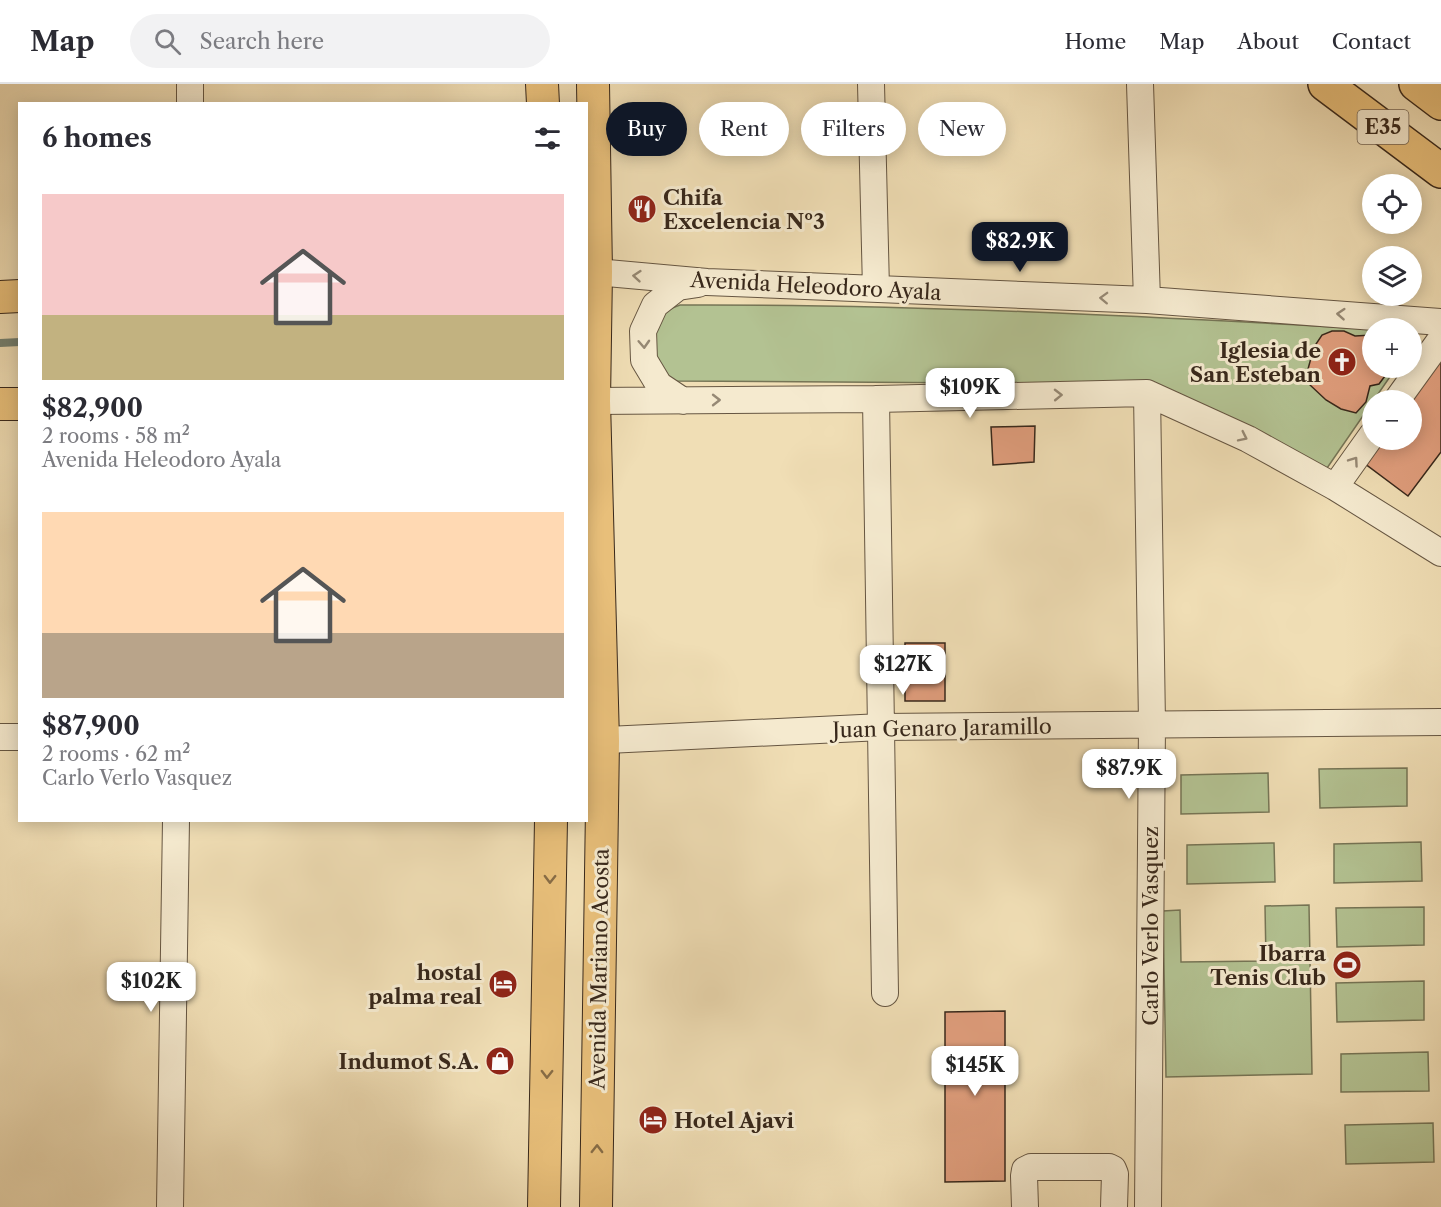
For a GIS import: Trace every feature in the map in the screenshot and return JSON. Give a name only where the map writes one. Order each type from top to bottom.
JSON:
[{"type":"highway","name":"E35","points":[[1324,84],[1441,171]]},
{"type":"highway","name":"E35","points":[[1416,84],[1441,103]]},
{"type":"main road","points":[[542,84],[543,102]]},
{"type":"main road","name":"Avenida Mariano Acosta","points":[[593,84],[590,401],[595,741],[596,1207]]},
{"type":"main road","points":[[0,297],[18,296]]},
{"type":"main road","points":[[0,404],[18,404]]},
{"type":"main road","points":[[544,1207],[551,822]]},
{"type":"street","points":[[190,84],[190,102]]},
{"type":"street","points":[[871,84],[876,290]]},
{"type":"street","points":[[1140,84],[1147,300]]},
{"type":"street","name":"Avenida Heleodoro Ayala","points":[[591,273],[707,282],[1147,300],[1441,322]]},
{"type":"street","points":[[683,400],[659,385],[644,360],[643,331],[655,305],[678,287],[707,282]]},
{"type":"street","points":[[1404,390],[1441,339]]},
{"type":"street","points":[[590,401],[876,399],[1147,393],[1248,439],[1335,487],[1441,553]]},
{"type":"street","name":"Carlo Verlo Vasquez","points":[[1147,393],[1152,724],[1148,1207]]},
{"type":"street","points":[[876,399],[885,993]]},
{"type":"street","points":[[1335,487],[1362,449]]},
{"type":"street","name":"Juan Genaro Jaramillo","points":[[595,741],[882,727],[1441,722]]},
{"type":"street","points":[[0,737],[18,737]]},
{"type":"street","points":[[170,1207],[176,822]]},
{"type":"street","points":[[1025,1207],[1023,1176],[1025,1170],[1031,1167],[1109,1167],[1113,1169],[1114,1174],[1114,1207]]},
{"type":"green space","points":[[680,305],[853,306],[1113,315],[1362,328],[1362,378],[1389,378],[1381,390],[1362,390],[1362,417],[1325,471],[1154,384],[675,381],[651,363],[659,313]]},
{"type":"green space","points":[[1407,768],[1407,806],[1320,808],[1319,769]]},
{"type":"green space","points":[[1268,773],[1269,812],[1181,814],[1181,775]]},
{"type":"green space","points":[[1421,842],[1422,881],[1334,883],[1334,844]]},
{"type":"green space","points":[[1274,843],[1275,882],[1187,884],[1187,845]]},
{"type":"green space","points":[[1309,905],[1312,1074],[1166,1077],[1163,911],[1180,910],[1181,962],[1266,961],[1265,906]]},
{"type":"green space","points":[[1424,907],[1424,945],[1337,947],[1336,908]]},
{"type":"green space","points":[[1424,981],[1424,1020],[1337,1022],[1336,983]]},
{"type":"green space","points":[[1428,1052],[1429,1091],[1341,1092],[1341,1054]]},
{"type":"green space","points":[[1433,1123],[1434,1162],[1346,1164],[1345,1125]]},
{"type":"building","name":"Iglesia de San Esteban","points":[[1332,331],[1344,331],[1355,336],[1362,336],[1362,378],[1384,378],[1379,384],[1370,386],[1369,390],[1362,390],[1362,406],[1356,413],[1341,409],[1326,400],[1310,385],[1308,369],[1314,347],[1322,335]]},
{"type":"building","points":[[1441,360],[1441,452],[1408,496],[1364,463],[1374,450],[1422,450],[1422,390],[1419,390]]},
{"type":"building","points":[[1035,426],[1034,462],[993,465],[991,427]]},
{"type":"building","points":[[905,643],[945,643],[945,701],[905,701]]},
{"type":"building","points":[[1005,1011],[1005,1181],[945,1182],[945,1012]]},
{"type":"waterway","points":[[0,343],[18,342]]},
{"type":"place","name":"Chifa Excelencia Nº3","points":[[642,209]]},
{"type":"place","name":"Iglesia de San Esteban","points":[[1342,362]]},
{"type":"place","name":"Ibarra Tenis Club","points":[[1347,965]]},
{"type":"place","name":"hostal palma real","points":[[503,984]]},
{"type":"place","name":"Indumot S.A.","points":[[500,1061]]},
{"type":"place","name":"Hotel Ajavi","points":[[653,1120]]}]
